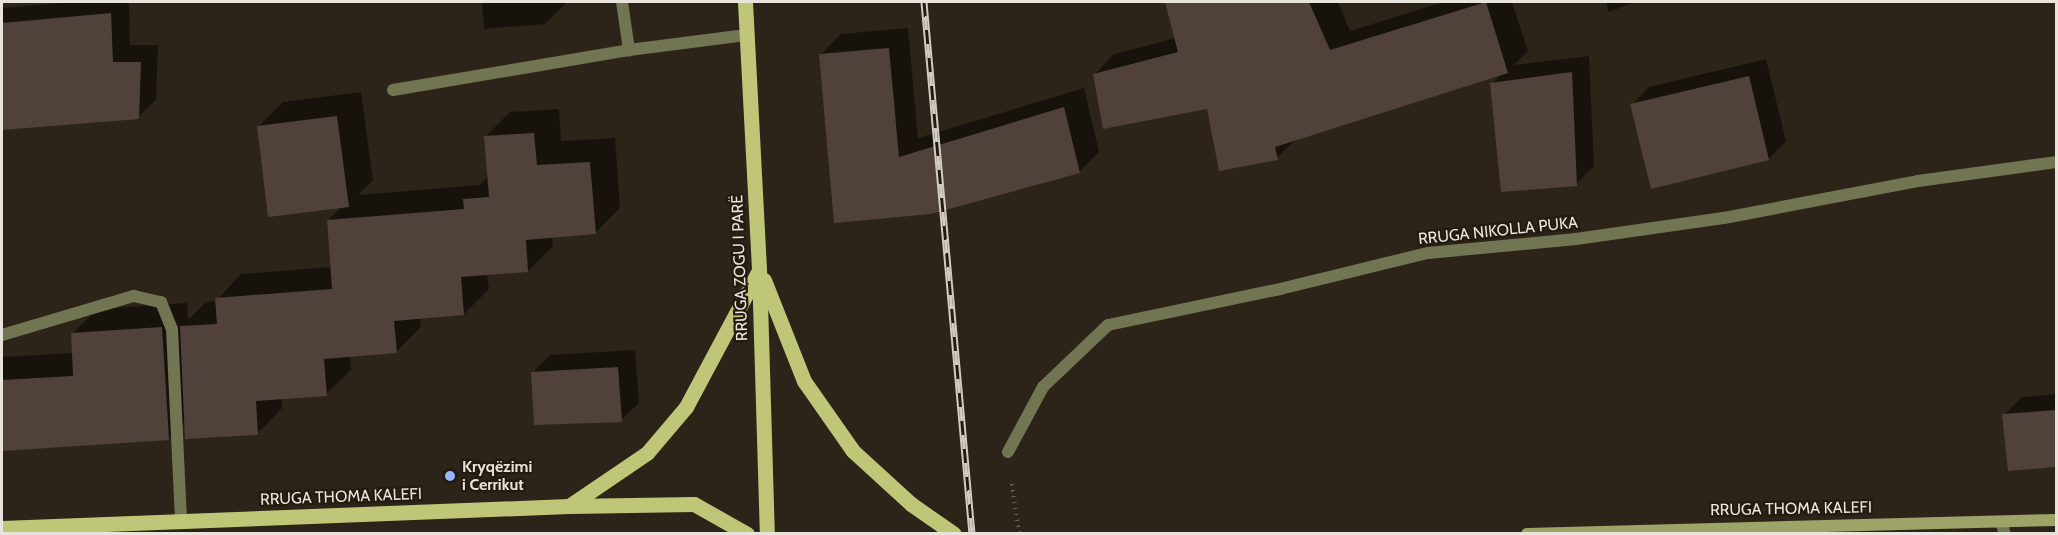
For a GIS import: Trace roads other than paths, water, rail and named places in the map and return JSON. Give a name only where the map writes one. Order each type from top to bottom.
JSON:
[{"type":"main road","name":"RRUGA ZOGU I PARË","points":[[745,2],[759,269],[767,534]]},
{"type":"main road","points":[[569,506],[646,453],[686,407],[759,269]]},
{"type":"main road","points":[[759,269],[804,381],[852,450],[911,504],[954,534]]},
{"type":"main road","name":"RRUGA THOMA KALEFI","points":[[2,528],[569,506],[694,504],[747,534]]},
{"type":"main road","name":"RRUGA THOMA KALEFI","points":[[1527,534],[2003,528],[2056,520]]},
{"type":"street","points":[[622,2],[629,50]]},
{"type":"street","points":[[393,90],[629,50],[746,36]]},
{"type":"street","name":"RRUGA NIKOLLA PUKA","points":[[1008,452],[1043,387],[1108,324],[1281,289],[1428,253],[1576,239],[1690,222],[1918,181],[2056,162]]},
{"type":"street","points":[[2,335],[134,296],[161,302],[172,329],[181,521]]},
{"type":"railway","points":[[924,2],[972,534]]},
{"type":"place","name":"Kryqëzimi i Cerrikut","points":[[450,476]]}]
